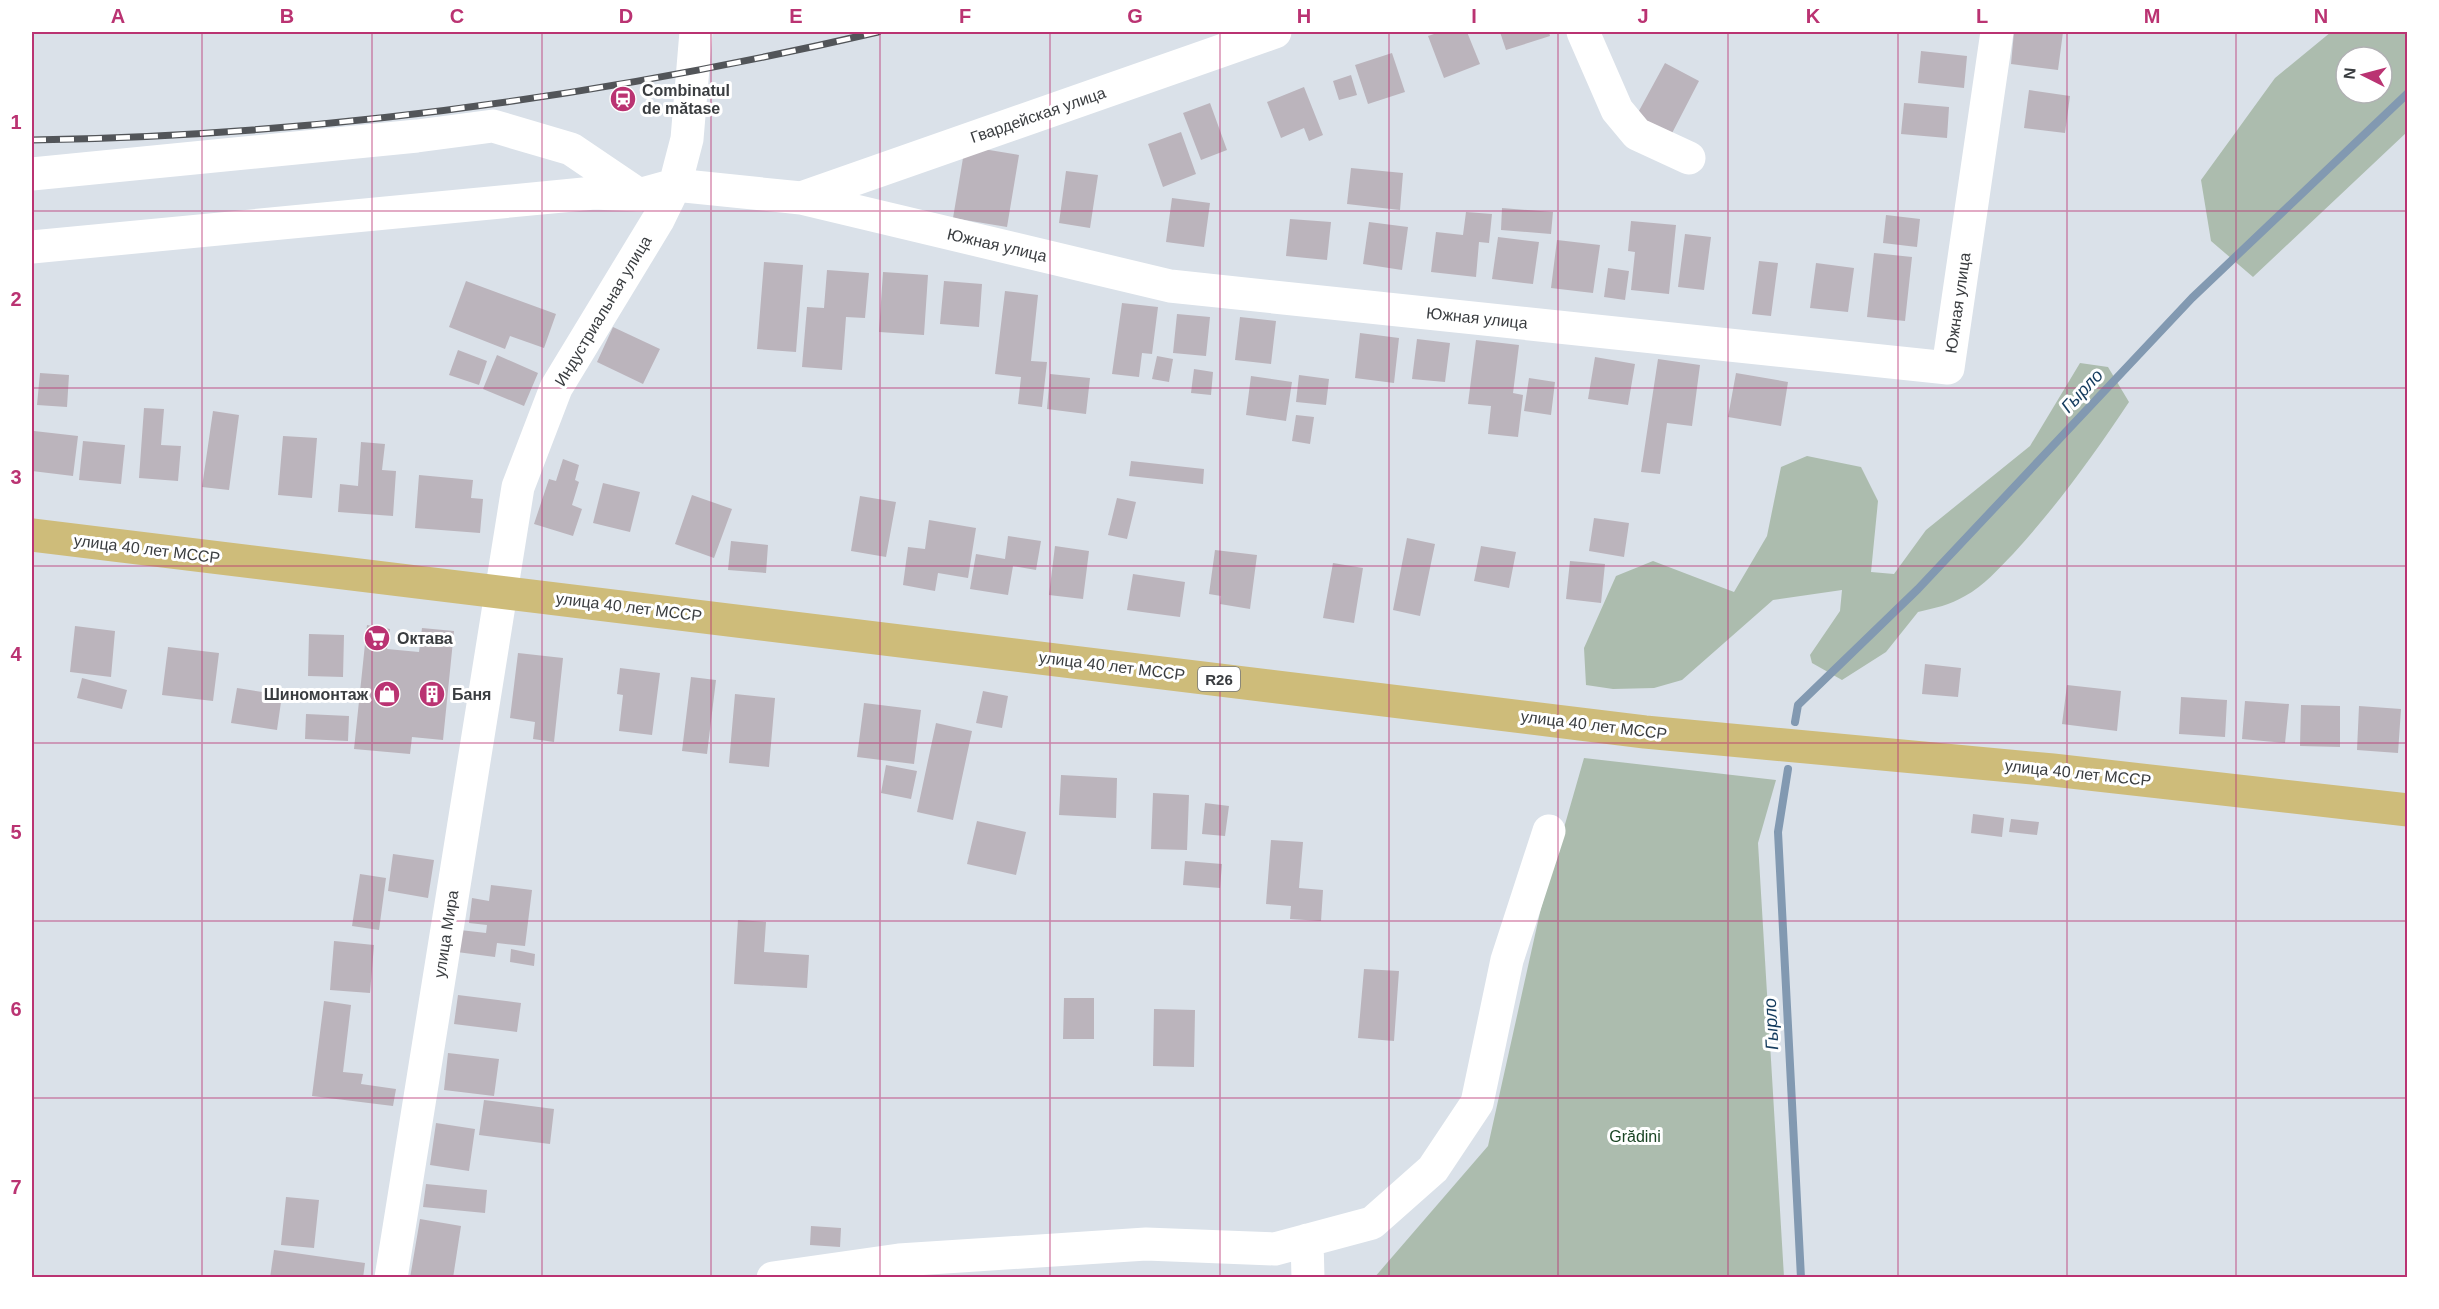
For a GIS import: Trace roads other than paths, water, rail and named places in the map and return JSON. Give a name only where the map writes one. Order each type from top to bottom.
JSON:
[{"type":"main road","name":"улица 40 лет МССР","points":[[32,535],[1633,730],[2053,770],[2408,810]]},
{"type":"street","name":"Индустриальная улица","points":[[501,591],[519,487],[556,388],[658,220],[675,185],[687,139],[696,32]]},
{"type":"street","name":"Гвардейская улица","points":[[801,198],[1275,32]]},
{"type":"street","points":[[1583,32],[1617,110],[1637,134],[1689,158]]},
{"type":"street","name":"Южная улица","points":[[675,185],[801,198],[1170,286],[1948,368],[1997,32]]},
{"type":"street","points":[[32,174],[417,136],[493,126],[571,149],[639,195]]},
{"type":"street","points":[[32,247],[594,193],[639,195],[675,185]]},
{"type":"street","name":"улица Мира","points":[[391,1278],[501,591]]},
{"type":"street","points":[[773,1278],[899,1260],[1146,1244],[1275,1249],[1372,1223],[1433,1168],[1477,1103],[1508,960],[1549,831]]},
{"type":"street","points":[[1307,1240],[1308,1278]]},
{"type":"waterway","name":"Гырло","points":[[1795,722],[1798,705],[1918,589],[2192,298],[2408,93]]},
{"type":"waterway","name":"Гырло","points":[[1788,769],[1778,832],[1801,1278]]},
{"type":"railway","points":[[32,140],[138,137],[244,130],[351,121],[458,108],[669,75],[878,32]]},
{"type":"place","name":"Combinatul de mătase","points":[[623,99]]},
{"type":"place","name":"Октава","points":[[377,638]]},
{"type":"place","name":"Шиномонтаж","points":[[387,694]]},
{"type":"place","name":"Баня","points":[[432,694]]},
{"type":"park label","name":"Grădini","points":[[1635,1136]]}]
